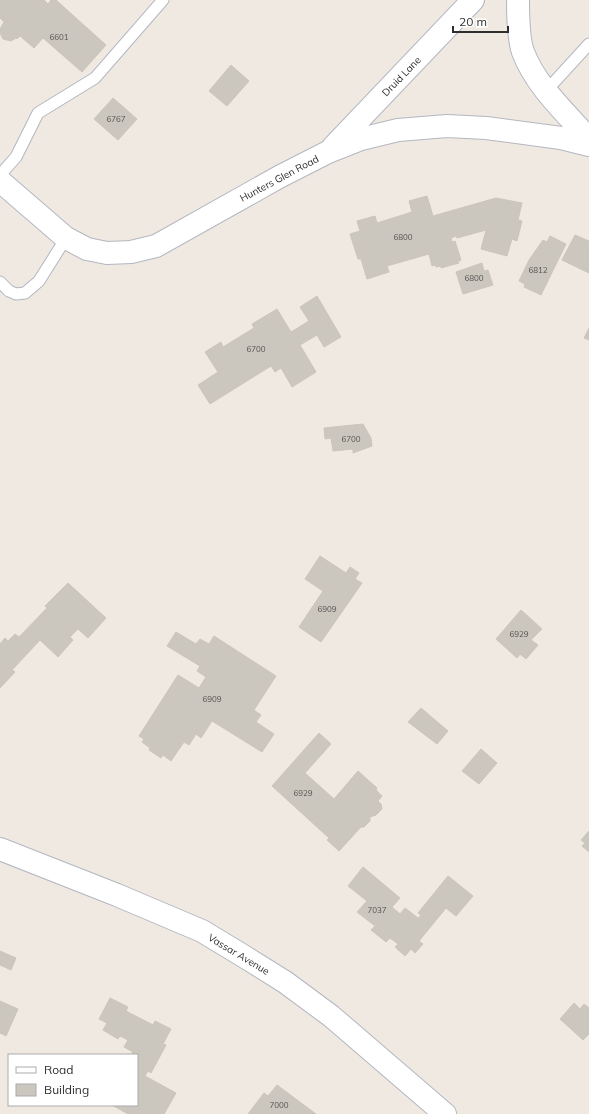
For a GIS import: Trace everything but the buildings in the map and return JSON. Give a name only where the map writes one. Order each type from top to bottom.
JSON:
[{"type":"street","name":"Druid Lane","points":[[328,152],[473,0]]},
{"type":"street","points":[[518,0],[518,20],[522,50],[531,70],[546,91],[589,139]]},
{"type":"street","name":"Hunters Glen Road","points":[[0,181],[66,238],[87,249],[107,253],[131,252],[156,246],[279,177],[328,152],[361,139],[398,130],[447,126],[486,128],[560,138],[589,145]]},
{"type":"street","name":"Vassar Avenue","points":[[0,849],[118,895],[202,931],[246,957],[285,982],[331,1016],[445,1114]]},
{"type":"lane","points":[[0,176],[16,157],[38,113],[95,78],[162,0]]},
{"type":"lane","points":[[546,91],[589,44]]},
{"type":"lane","points":[[0,282],[9,291],[16,294],[25,293],[38,281],[66,238]]}]
